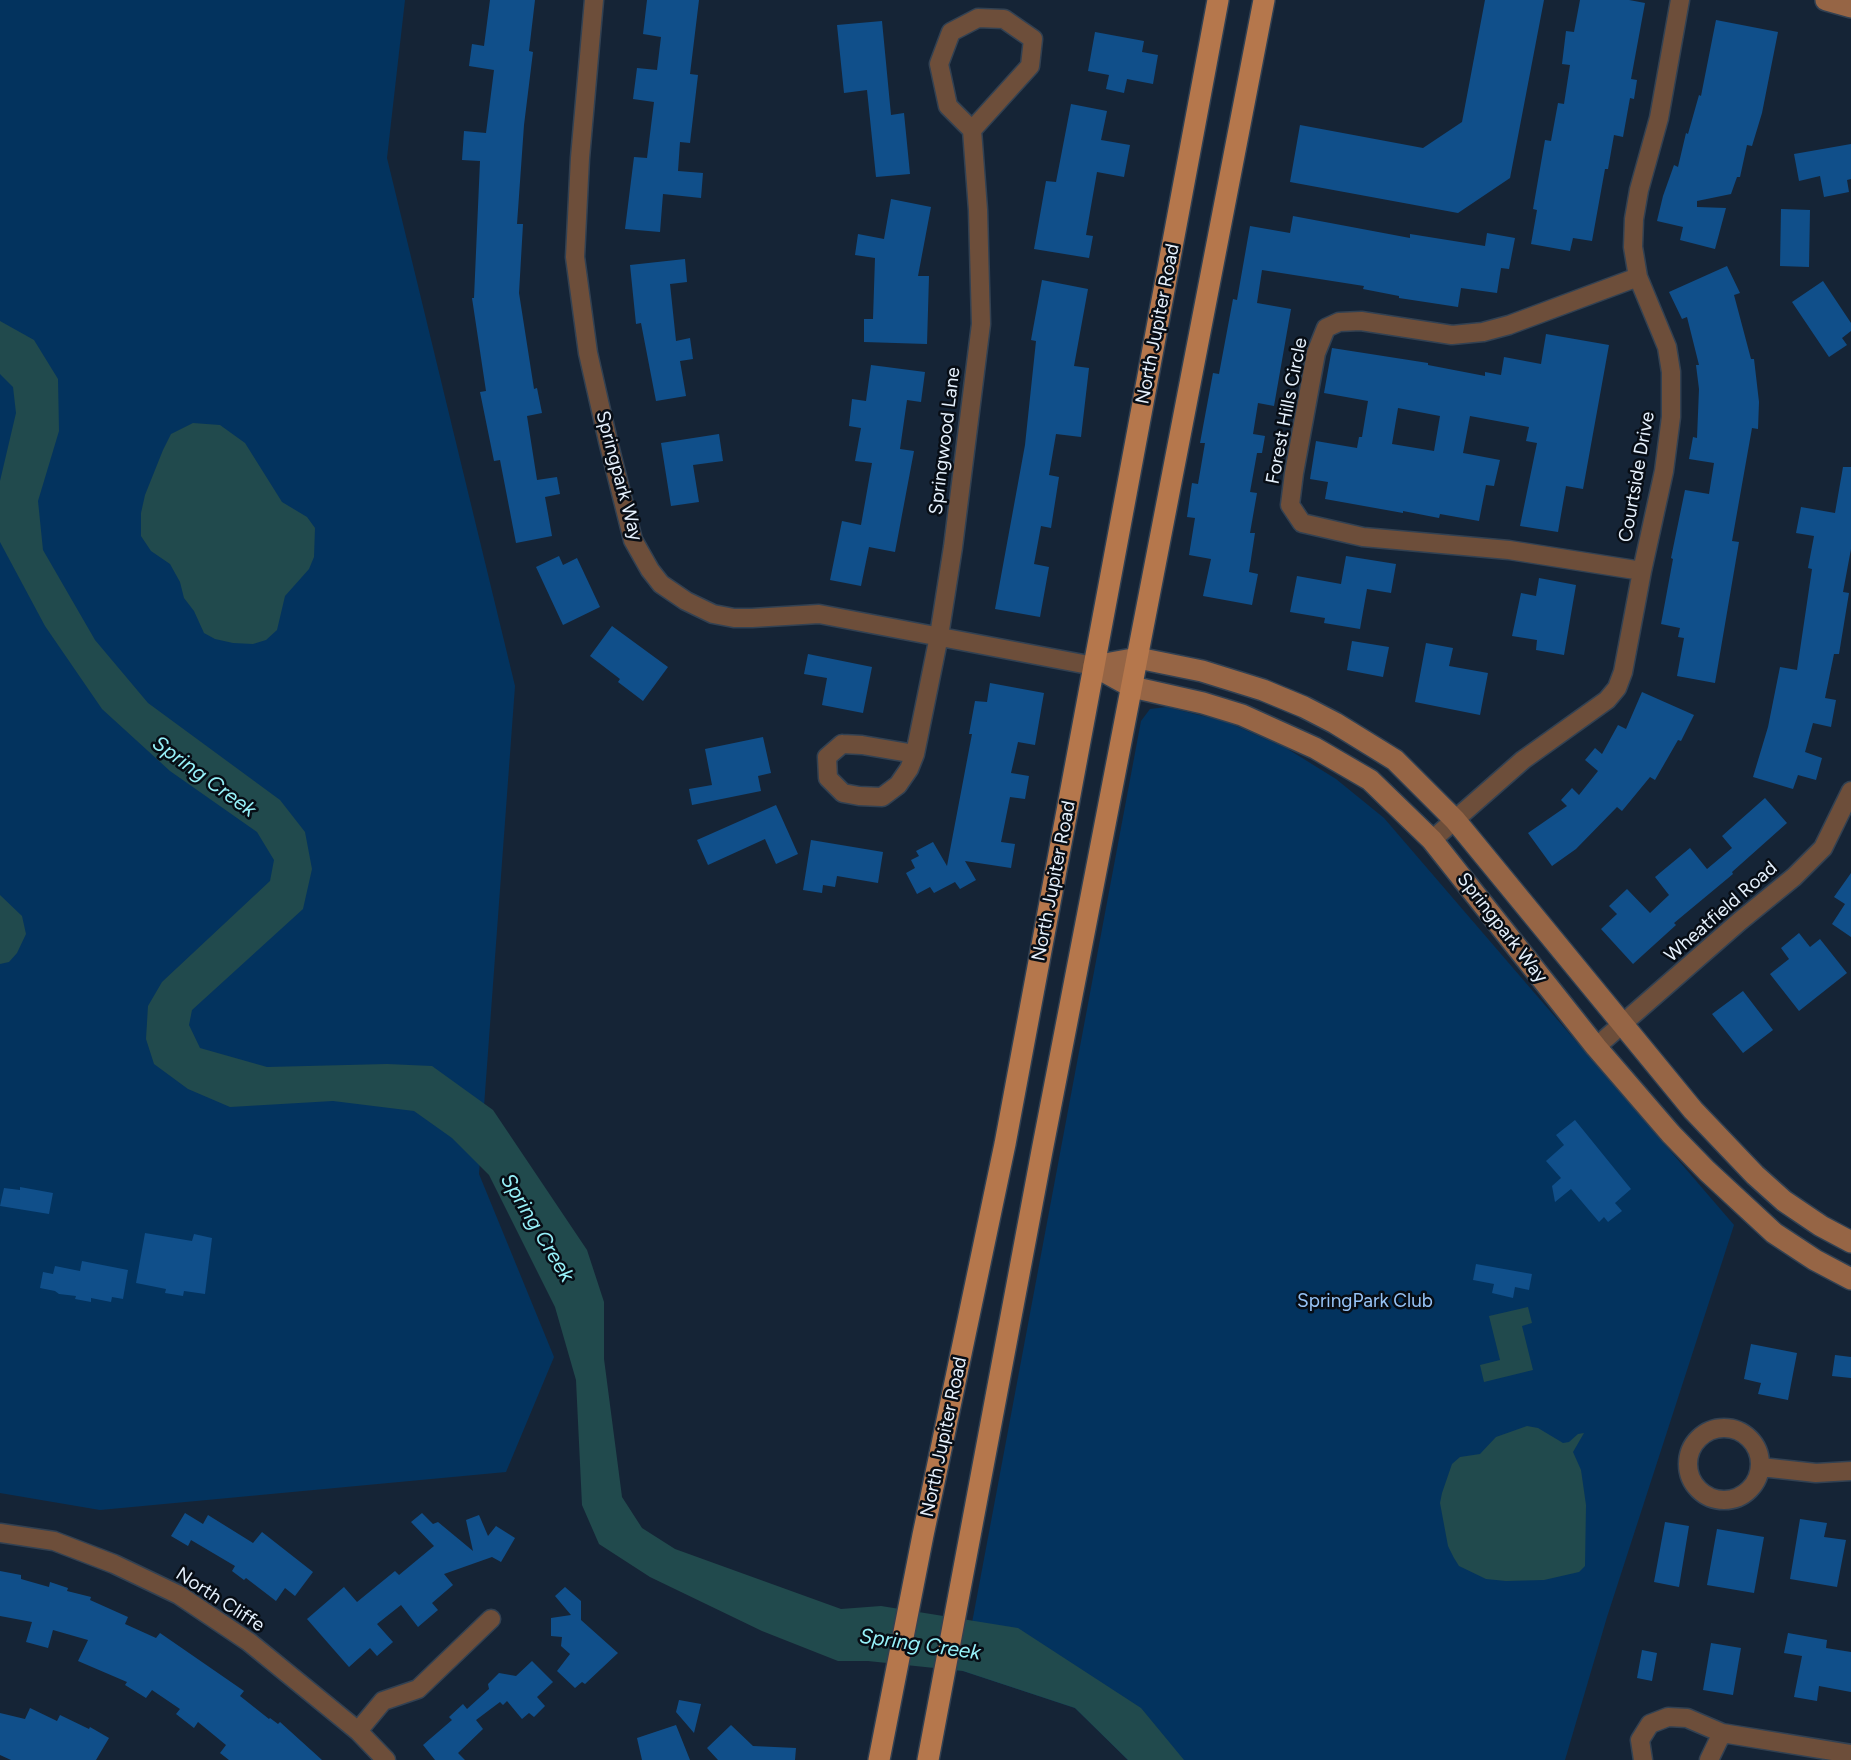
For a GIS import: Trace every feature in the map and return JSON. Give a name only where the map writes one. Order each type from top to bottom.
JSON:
[{"type":"main road","name":"North Jupiter Road","points":[[879,1760],[1005,1144],[1218,0]]},
{"type":"main road","name":"North Jupiter Road","points":[[928,1760],[1042,1151],[1264,0]]},
{"type":"main road","points":[[1005,1144],[1042,1151]]},
{"type":"street","name":"Springpark Way","points":[[594,0],[580,158],[575,257],[588,353],[628,523],[641,555],[661,584],[713,614],[743,618],[819,614],[1094,666],[1132,687],[1242,715],[1315,748],[1370,780],[1432,840],[1596,1048],[1671,1134],[1774,1233],[1815,1260],[1851,1279]]},
{"type":"street","name":"Courtside Drive","points":[[1432,840],[1523,760],[1607,700],[1623,672],[1664,471],[1671,417],[1671,372],[1667,347],[1638,277],[1633,247],[1634,219],[1639,190],[1659,118],[1680,0]]},
{"type":"street","points":[[1826,0],[1851,7]]},
{"type":"street","points":[[978,18],[1004,19],[1033,38],[1030,66],[972,130],[948,106],[939,64],[951,32],[978,18]]},
{"type":"street","name":"Springwood Lane","points":[[915,754],[842,744],[827,757],[828,778],[843,793],[882,797],[898,785],[915,754],[939,636],[953,547],[981,324],[978,210],[972,130]]},
{"type":"street","name":"Forest Hills Circle","points":[[1638,277],[1483,332],[1452,335],[1361,321],[1339,322],[1326,328],[1316,353],[1290,505],[1302,523],[1363,537],[1509,550],[1642,571]]},
{"type":"street","name":"Springpark Way","points":[[1094,666],[1138,658],[1202,671],[1263,690],[1335,723],[1395,760],[1455,820],[1693,1110],[1755,1175],[1784,1200],[1821,1226],[1851,1242]]},
{"type":"street","name":"Wheatfield Road","points":[[1596,1048],[1794,877],[1823,848],[1851,791]]},
{"type":"street","points":[[1731,1428],[1747,1436],[1753,1443],[1758,1450],[1761,1466],[1755,1483],[1749,1489],[1742,1495],[1726,1500],[1709,1496],[1695,1485],[1688,1470],[1690,1452],[1699,1438],[1714,1429],[1731,1428]]},
{"type":"street","points":[[1761,1466],[1816,1473],[1851,1471]]},
{"type":"street","name":"North Cliffe","points":[[0,1533],[54,1541],[114,1564],[179,1595],[249,1642],[358,1731],[386,1760]]},
{"type":"street","points":[[358,1731],[383,1701],[418,1689],[491,1619]]},
{"type":"street","points":[[1643,1760],[1640,1740],[1650,1724],[1668,1717],[1687,1718],[1722,1733],[1851,1754]]},
{"type":"street","points":[[1709,1760],[1722,1733]]},
{"type":"green space","points":[[0,0],[405,0],[387,158],[515,686],[479,1174],[554,1357],[506,1472],[100,1510],[0,1493]]},
{"type":"green space","name":"SpringPark Club","points":[[1167,707],[1227,722],[1286,748],[1336,779],[1384,818],[1734,1225],[1607,1617],[1565,1760],[1128,1760],[1075,1708],[963,1671],[1141,721],[1150,709]]},
{"type":"water","name":"Spring Creek","points":[[0,321],[34,340],[58,379],[59,431],[38,501],[43,550],[95,640],[148,703],[280,800],[305,832],[312,869],[303,909],[192,1010],[189,1025],[200,1048],[267,1067],[387,1064],[432,1066],[493,1110],[587,1250],[604,1302],[604,1359],[622,1497],[642,1528],[675,1549],[841,1609],[881,1606],[1018,1628],[1141,1708],[1184,1760],[1128,1760],[1075,1708],[963,1671],[868,1661],[838,1661],[762,1631],[650,1577],[599,1544],[582,1505],[576,1380],[555,1307],[489,1175],[452,1138],[414,1111],[333,1101],[230,1107],[188,1089],[154,1064],[146,1039],[148,1006],[162,982],[270,881],[274,860],[257,832],[170,771],[102,709],[45,626],[0,542],[0,481],[16,413],[13,387],[0,374]]},
{"type":"water","points":[[193,423],[220,425],[245,443],[282,502],[307,517],[315,528],[314,557],[309,569],[285,596],[277,630],[266,640],[253,644],[215,639],[204,633],[194,611],[184,598],[180,582],[170,564],[151,551],[141,536],[141,513],[145,495],[163,450],[171,434]]},
{"type":"water","points":[[0,895],[22,916],[26,934],[17,953],[9,962],[0,964]]},
{"type":"water","points":[[1528,1307],[1532,1323],[1522,1326],[1533,1370],[1484,1382],[1480,1365],[1500,1360],[1489,1316]]},
{"type":"water","points":[[1527,1426],[1538,1428],[1563,1443],[1584,1433],[1573,1452],[1581,1470],[1586,1505],[1585,1566],[1579,1572],[1544,1580],[1486,1579],[1459,1566],[1454,1558],[1448,1546],[1440,1503],[1442,1493],[1452,1464],[1460,1457],[1480,1454],[1496,1437]]},
{"type":"building","points":[[490,0],[535,0],[529,51],[533,52],[524,125],[517,224],[523,224],[519,293],[534,389],[537,388],[542,413],[527,416],[537,480],[557,477],[560,494],[545,497],[552,536],[516,543],[500,460],[494,461],[480,392],[486,391],[472,298],[480,161],[462,160],[464,131],[486,133],[494,70],[469,66],[472,44],[484,46]]},
{"type":"building","points":[[647,0],[699,0],[690,74],[698,75],[690,143],[680,142],[678,171],[703,173],[701,198],[663,194],[660,232],[625,229],[634,157],[647,158],[654,102],[633,99],[637,68],[657,70],[661,37],[643,34]]},
{"type":"building","points":[[1485,0],[1544,0],[1510,178],[1458,213],[1290,182],[1300,125],[1423,148],[1462,122]]},
{"type":"building","points":[[1580,0],[1629,0],[1645,3],[1631,79],[1637,80],[1634,99],[1630,98],[1623,137],[1614,135],[1592,241],[1573,238],[1570,251],[1531,244],[1537,210],[1533,209],[1545,140],[1551,141],[1558,103],[1564,104],[1570,65],[1562,64],[1566,31],[1574,32]]},
{"type":"building","points":[[1716,20],[1778,32],[1762,113],[1752,146],[1747,145],[1740,177],[1737,177],[1731,194],[1697,201],[1697,207],[1726,208],[1715,249],[1680,240],[1683,227],[1657,221],[1663,196],[1674,165],[1678,167],[1686,133],[1688,134],[1699,95],[1701,96]]},
{"type":"building","points":[[882,21],[891,115],[904,113],[910,174],[876,177],[867,90],[844,93],[837,25]]},
{"type":"building","points":[[1095,32],[1144,41],[1142,52],[1158,55],[1153,84],[1127,79],[1124,93],[1106,89],[1109,75],[1088,71]]},
{"type":"building","points":[[1071,104],[1107,111],[1101,140],[1130,145],[1124,177],[1097,172],[1086,235],[1093,236],[1089,258],[1034,249],[1046,181],[1056,182]]},
{"type":"building","points":[[1851,144],[1851,179],[1847,180],[1849,192],[1824,197],[1820,176],[1799,181],[1794,154]]},
{"type":"building","points":[[891,199],[931,207],[918,276],[929,276],[927,344],[864,342],[864,319],[873,319],[875,258],[855,255],[858,234],[884,239]]},
{"type":"building","points":[[1781,209],[1810,210],[1809,267],[1780,266]]},
{"type":"building","points":[[1293,216],[1410,238],[1410,234],[1485,246],[1487,233],[1515,238],[1509,269],[1501,268],[1497,293],[1461,288],[1458,307],[1399,298],[1363,289],[1364,286],[1262,270],[1257,303],[1291,309],[1274,406],[1258,403],[1253,434],[1265,436],[1262,453],[1257,453],[1250,492],[1257,493],[1250,533],[1255,533],[1249,572],[1258,574],[1252,605],[1203,596],[1211,559],[1189,555],[1195,518],[1187,517],[1192,483],[1198,484],[1205,443],[1200,443],[1213,373],[1219,374],[1233,299],[1237,300],[1250,226],[1290,233]]},
{"type":"building","points":[[685,259],[687,282],[670,284],[676,341],[690,338],[693,359],[680,361],[686,396],[656,401],[641,323],[636,324],[630,265]]},
{"type":"building","points":[[1727,266],[1740,293],[1734,295],[1751,359],[1754,359],[1759,402],[1758,429],[1752,428],[1732,541],[1739,542],[1715,683],[1677,676],[1684,638],[1678,637],[1680,628],[1661,624],[1685,490],[1709,494],[1714,463],[1689,459],[1693,437],[1697,438],[1699,389],[1696,365],[1699,365],[1687,317],[1682,319],[1669,292]]},
{"type":"building","points":[[1042,280],[1088,289],[1074,366],[1089,368],[1081,437],[1056,434],[1049,475],[1059,477],[1051,528],[1041,526],[1034,564],[1049,567],[1040,617],[995,609],[1025,445],[1036,341],[1031,340]]},
{"type":"building","points":[[1823,281],[1851,323],[1851,331],[1842,338],[1847,345],[1829,357],[1792,302]]},
{"type":"building","points":[[1546,334],[1609,345],[1583,489],[1566,486],[1558,532],[1520,526],[1537,443],[1526,441],[1529,427],[1470,416],[1463,453],[1500,460],[1494,486],[1486,485],[1479,521],[1440,514],[1439,518],[1403,513],[1325,499],[1328,482],[1310,479],[1316,441],[1357,448],[1359,437],[1362,437],[1368,401],[1324,393],[1332,348],[1428,363],[1485,376],[1485,372],[1501,375],[1504,357],[1541,364]],"holes":[[[1398,408],[1440,416],[1434,451],[1392,444]]]},
{"type":"building","points":[[871,365],[925,372],[921,402],[907,400],[900,449],[914,451],[895,552],[869,547],[861,586],[830,580],[842,521],[861,525],[872,463],[855,461],[861,428],[849,426],[852,399],[866,401]]},
{"type":"building","points":[[719,434],[723,461],[693,465],[699,502],[671,506],[661,443]]},
{"type":"building","points":[[1843,467],[1851,467],[1851,549],[1843,592],[1849,593],[1839,654],[1834,654],[1825,698],[1836,700],[1831,727],[1813,723],[1805,752],[1822,758],[1816,780],[1798,775],[1793,789],[1753,777],[1768,727],[1780,667],[1797,670],[1812,569],[1808,568],[1814,536],[1796,533],[1801,507],[1835,513]]},
{"type":"building","points":[[559,556],[563,565],[577,558],[600,607],[563,625],[536,567]]},
{"type":"building","points":[[1346,556],[1396,564],[1391,593],[1367,589],[1360,629],[1324,623],[1325,618],[1290,612],[1297,576],[1341,584]]},
{"type":"building","points":[[1539,578],[1576,585],[1564,655],[1536,650],[1537,640],[1512,636],[1521,593],[1536,596]]},
{"type":"building","points":[[612,626],[668,667],[643,701],[590,656]]},
{"type":"building","points":[[1352,641],[1389,647],[1383,677],[1347,670]]},
{"type":"building","points":[[1426,643],[1453,648],[1449,666],[1488,673],[1480,715],[1415,702]]},
{"type":"building","points":[[808,654],[872,667],[863,713],[822,705],[827,678],[804,674]]},
{"type":"building","points":[[990,683],[1044,693],[1035,745],[1018,742],[1011,773],[1029,776],[1025,799],[1010,797],[1001,842],[1015,844],[1011,868],[965,861],[976,880],[960,889],[955,882],[934,893],[930,887],[917,894],[906,873],[915,868],[911,860],[919,856],[916,851],[933,842],[947,866],[972,734],[969,734],[975,701],[987,702]]},
{"type":"building","points":[[1642,692],[1694,715],[1681,741],[1678,740],[1655,780],[1650,777],[1622,811],[1617,807],[1576,849],[1552,866],[1528,833],[1567,806],[1561,800],[1572,788],[1579,795],[1598,771],[1585,760],[1595,748],[1602,754],[1618,725],[1626,729]]},
{"type":"building","points":[[763,737],[771,773],[758,776],[761,791],[692,805],[689,789],[712,785],[705,749]]},
{"type":"building","points":[[1765,798],[1787,823],[1732,872],[1733,874],[1674,923],[1676,925],[1633,964],[1601,929],[1617,914],[1609,906],[1627,889],[1650,913],[1669,895],[1655,877],[1690,848],[1707,869],[1732,848],[1722,836]]},
{"type":"building","points":[[776,805],[798,854],[776,864],[765,839],[708,865],[697,840]]},
{"type":"building","points":[[811,840],[883,852],[878,883],[837,876],[835,887],[823,885],[822,893],[803,890]]},
{"type":"building","points":[[1851,873],[1851,937],[1832,924],[1845,904],[1834,897]]},
{"type":"building","points":[[1799,933],[1810,947],[1820,939],[1847,973],[1799,1011],[1770,974],[1789,959],[1781,948]]},
{"type":"building","points":[[1743,991],[1773,1030],[1743,1053],[1712,1014]]},
{"type":"building","points":[[1575,1120],[1631,1189],[1615,1203],[1622,1211],[1608,1222],[1604,1217],[1599,1222],[1571,1189],[1555,1202],[1552,1186],[1561,1178],[1546,1161],[1564,1145],[1556,1135]]},
{"type":"building","points":[[20,1187],[53,1193],[49,1214],[0,1206],[4,1188],[20,1190]]},
{"type":"building","points":[[145,1233],[192,1241],[194,1234],[212,1238],[205,1294],[184,1291],[183,1296],[165,1293],[166,1289],[136,1283]]},
{"type":"building","points":[[82,1261],[128,1270],[123,1299],[112,1297],[111,1302],[91,1298],[91,1302],[40,1288],[43,1272],[53,1274],[55,1266],[80,1271]]},
{"type":"building","points":[[1476,1264],[1532,1274],[1529,1290],[1515,1287],[1513,1298],[1492,1293],[1494,1284],[1473,1280]]},
{"type":"building","points":[[1751,1344],[1797,1353],[1788,1400],[1758,1394],[1761,1383],[1744,1379]]},
{"type":"building","points":[[1835,1355],[1851,1357],[1851,1378],[1832,1376]]},
{"type":"building","points":[[185,1513],[203,1524],[208,1515],[253,1543],[262,1532],[313,1572],[295,1596],[285,1588],[276,1601],[246,1578],[244,1580],[232,1571],[235,1566],[191,1540],[188,1546],[171,1536]]},
{"type":"building","points":[[422,1513],[433,1524],[438,1522],[473,1551],[466,1520],[479,1515],[488,1536],[496,1526],[515,1538],[501,1562],[492,1557],[444,1574],[453,1585],[432,1603],[438,1610],[418,1627],[401,1605],[377,1624],[393,1642],[377,1656],[370,1648],[349,1667],[307,1619],[344,1587],[357,1602],[395,1571],[399,1575],[434,1546],[411,1522]]},
{"type":"building","points":[[1800,1519],[1827,1523],[1824,1537],[1846,1540],[1837,1587],[1790,1579]]},
{"type":"building","points":[[1665,1522],[1689,1526],[1679,1587],[1654,1582]]},
{"type":"building","points":[[1717,1529],[1764,1537],[1754,1593],[1707,1585]]},
{"type":"building","points":[[0,1571],[21,1575],[21,1579],[49,1587],[50,1582],[68,1588],[67,1591],[91,1597],[90,1600],[128,1617],[125,1624],[156,1638],[160,1633],[244,1691],[240,1696],[269,1719],[278,1724],[280,1722],[322,1760],[229,1760],[220,1753],[226,1745],[198,1722],[194,1728],[176,1714],[180,1709],[152,1690],[146,1698],[125,1685],[127,1682],[78,1661],[88,1640],[53,1630],[48,1648],[26,1642],[32,1622],[0,1616]]},
{"type":"building","points":[[565,1587],[581,1601],[581,1620],[618,1653],[585,1684],[582,1682],[575,1688],[557,1671],[570,1654],[561,1646],[562,1637],[551,1636],[551,1618],[571,1615],[555,1596]]},
{"type":"building","points":[[1788,1633],[1827,1640],[1826,1648],[1851,1652],[1851,1692],[1819,1686],[1817,1701],[1794,1697],[1802,1656],[1784,1653]]},
{"type":"building","points":[[1711,1643],[1741,1648],[1733,1695],[1703,1690]]},
{"type":"building","points":[[1642,1650],[1657,1653],[1652,1681],[1637,1678]]},
{"type":"building","points":[[532,1661],[553,1682],[537,1697],[545,1706],[534,1717],[529,1713],[522,1719],[507,1701],[503,1705],[500,1702],[476,1720],[483,1729],[458,1753],[465,1760],[435,1760],[423,1745],[452,1720],[449,1717],[463,1704],[467,1709],[489,1689],[488,1684],[499,1673],[516,1676]]},
{"type":"building","points":[[679,1700],[701,1704],[694,1733],[676,1712]]},
{"type":"building","points":[[30,1708],[57,1721],[60,1715],[109,1738],[96,1760],[11,1760],[0,1755],[0,1713],[25,1719]]},
{"type":"building","points":[[676,1725],[690,1760],[642,1760],[637,1738]]},
{"type":"building","points":[[731,1725],[753,1746],[796,1748],[795,1760],[718,1760],[707,1748]]}]
